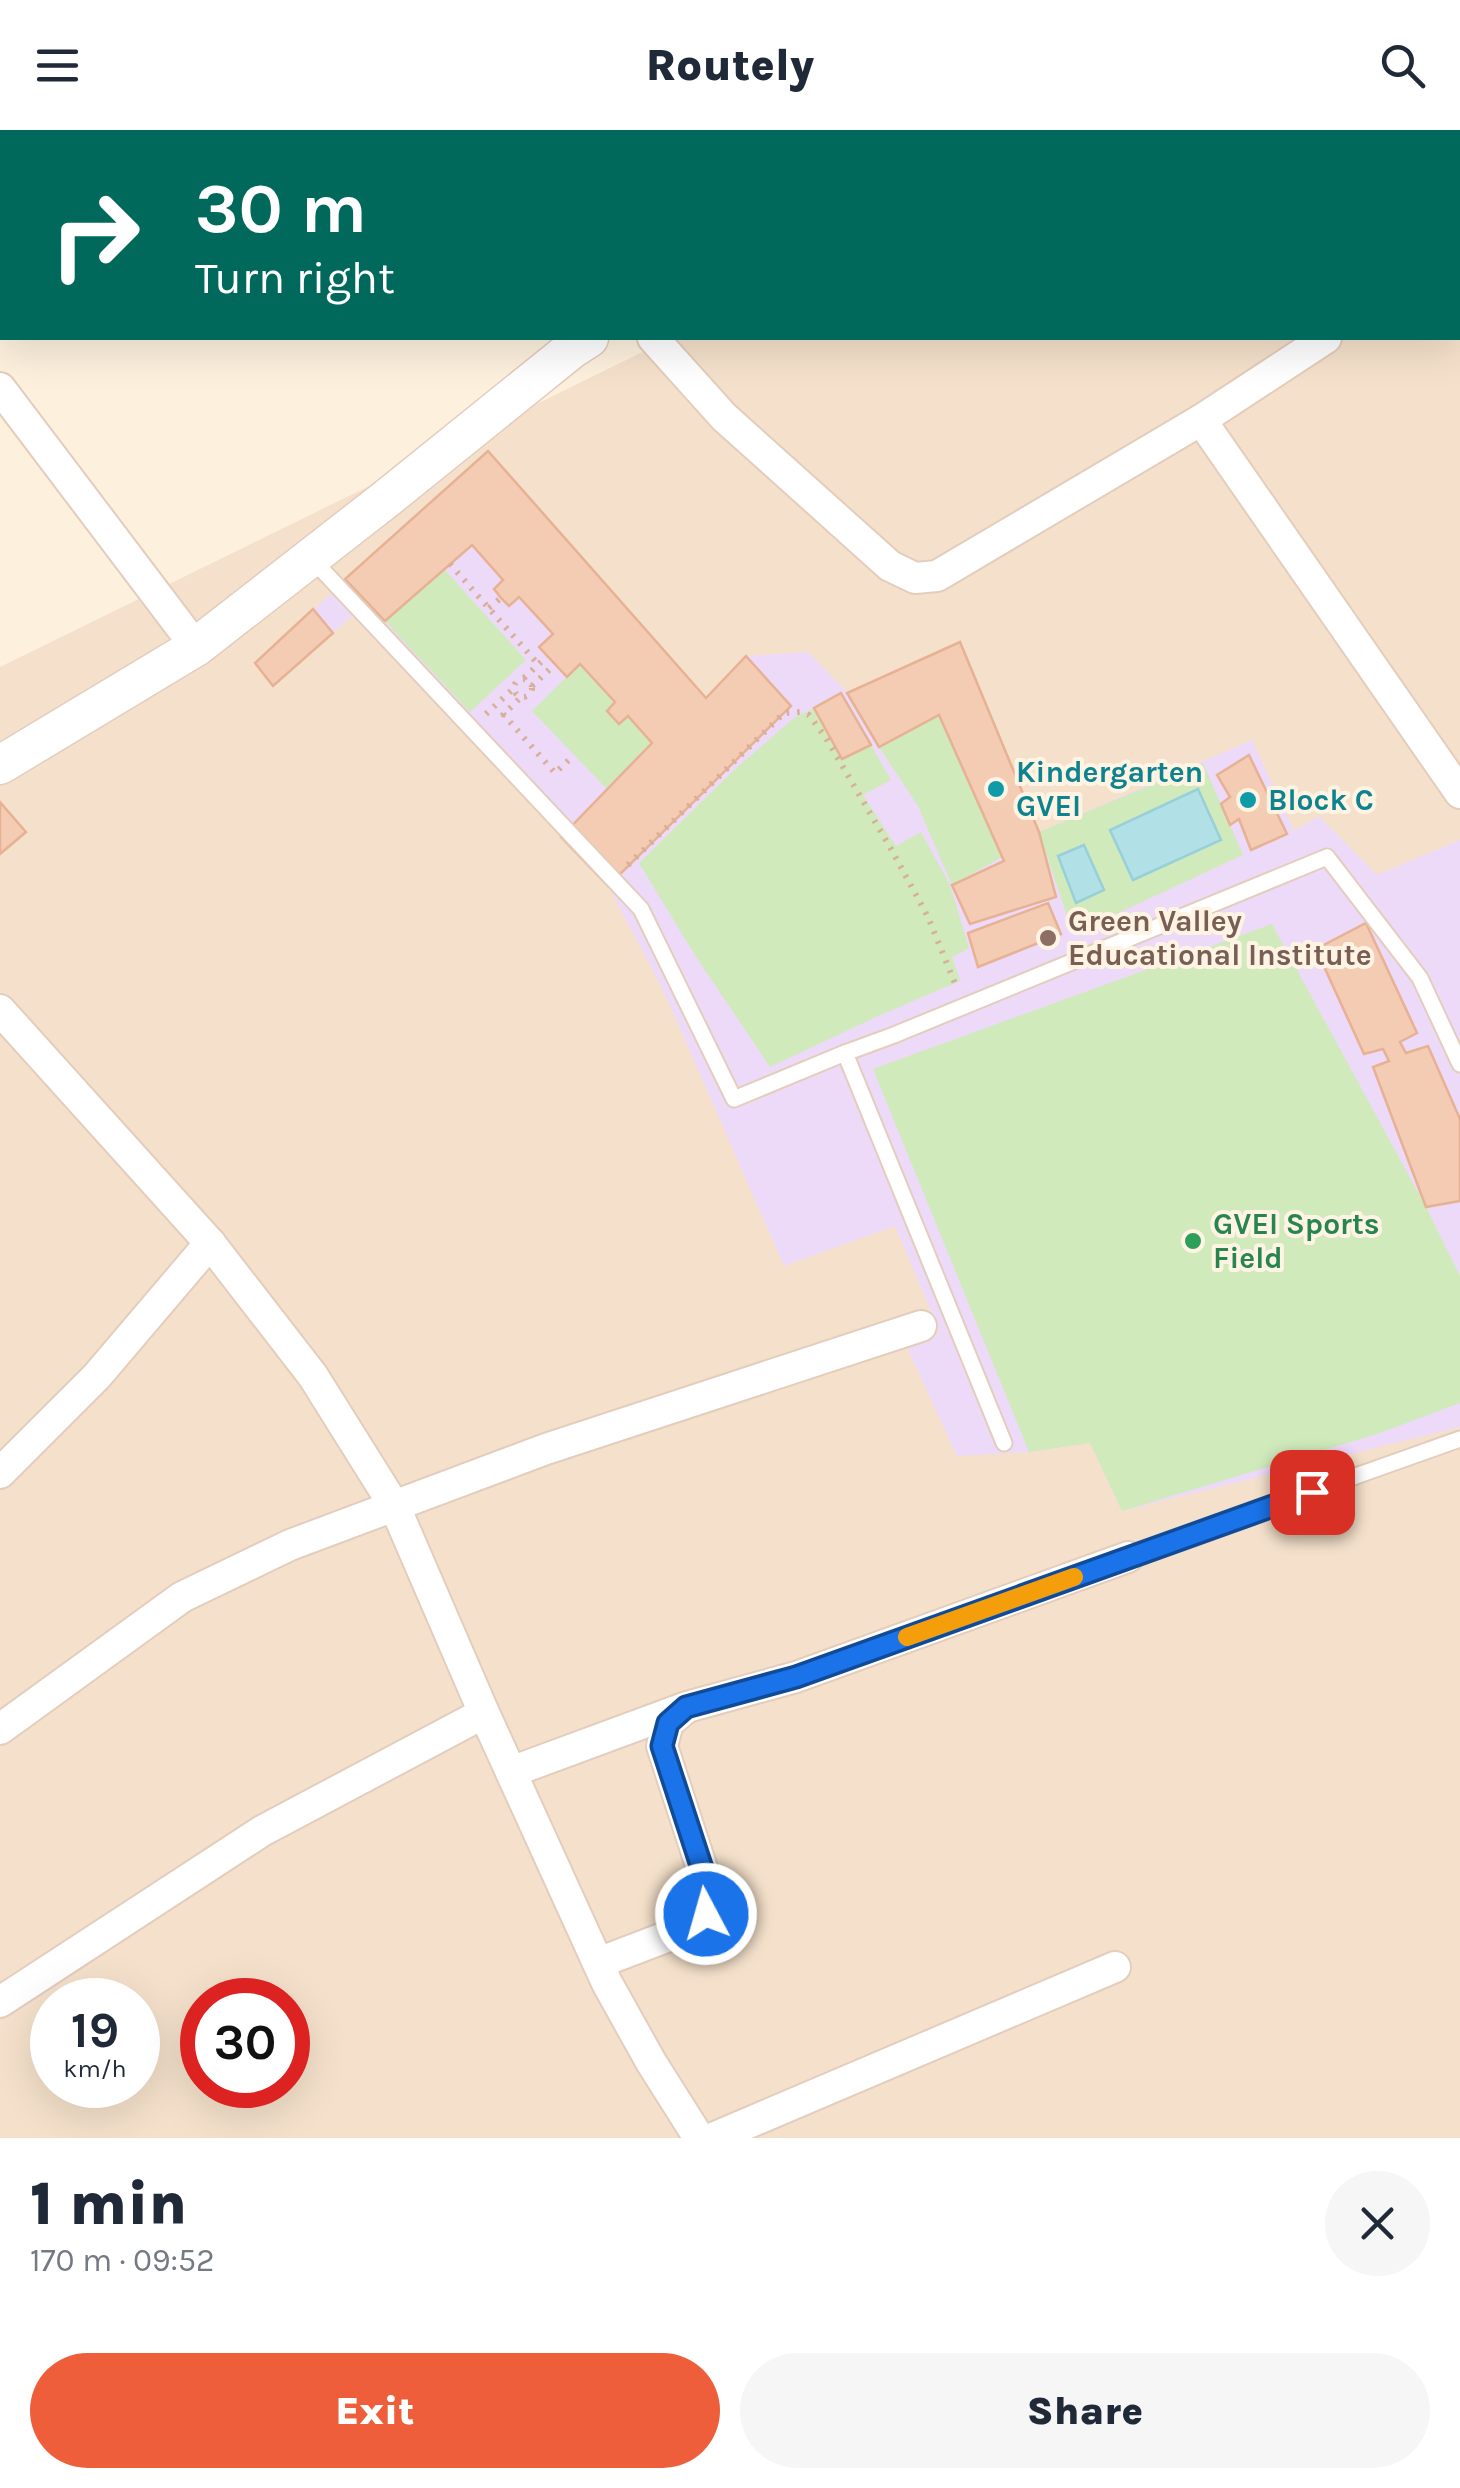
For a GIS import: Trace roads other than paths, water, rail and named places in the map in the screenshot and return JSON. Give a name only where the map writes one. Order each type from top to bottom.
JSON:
[{"type":"street","points":[[0,765],[196,646],[586,340]]},
{"type":"street","points":[[655,340],[724,417],[890,566],[915,578],[937,576],[1201,420],[1323,340]]},
{"type":"street","points":[[0,388],[196,646]]},
{"type":"street","points":[[1201,420],[1460,793]]},
{"type":"street","points":[[0,1010],[210,1243],[314,1376],[394,1507],[598,1963],[651,2062],[699,2138]]},
{"type":"street","points":[[0,1473],[97,1376],[210,1243]]},
{"type":"street","points":[[0,1729],[182,1597],[290,1545],[546,1449],[921,1326]]},
{"type":"street","points":[[511,1772],[686,1707],[796,1677],[1128,1558]]},
{"type":"street","points":[[598,1963],[695,1926],[706,1914],[710,1893],[662,1746],[668,1723],[686,1707]]},
{"type":"street","points":[[0,2002],[262,1830],[484,1713]]},
{"type":"street","points":[[713,2138],[1116,1967]]},
{"type":"lane","points":[[310,558],[641,909],[734,1099],[1327,857],[1420,978],[1460,1064]]},
{"type":"lane","points":[[845,1053],[1004,1444]]},
{"type":"lane","points":[[1128,1558],[1460,1439]]},
{"type":"water","points":[[1198,789],[1221,840],[1133,880],[1110,830]]},
{"type":"water","points":[[1084,845],[1104,890],[1076,903],[1058,856]]},
{"type":"place","name":"Kindergarten GVEI","points":[[996,789]]},
{"type":"place","name":"Block C","points":[[1248,800]]},
{"type":"place","name":"Green Valley Educational Institute","points":[[1048,938]]},
{"type":"place","name":"GVEI Sports Field","points":[[1193,1241]]}]
